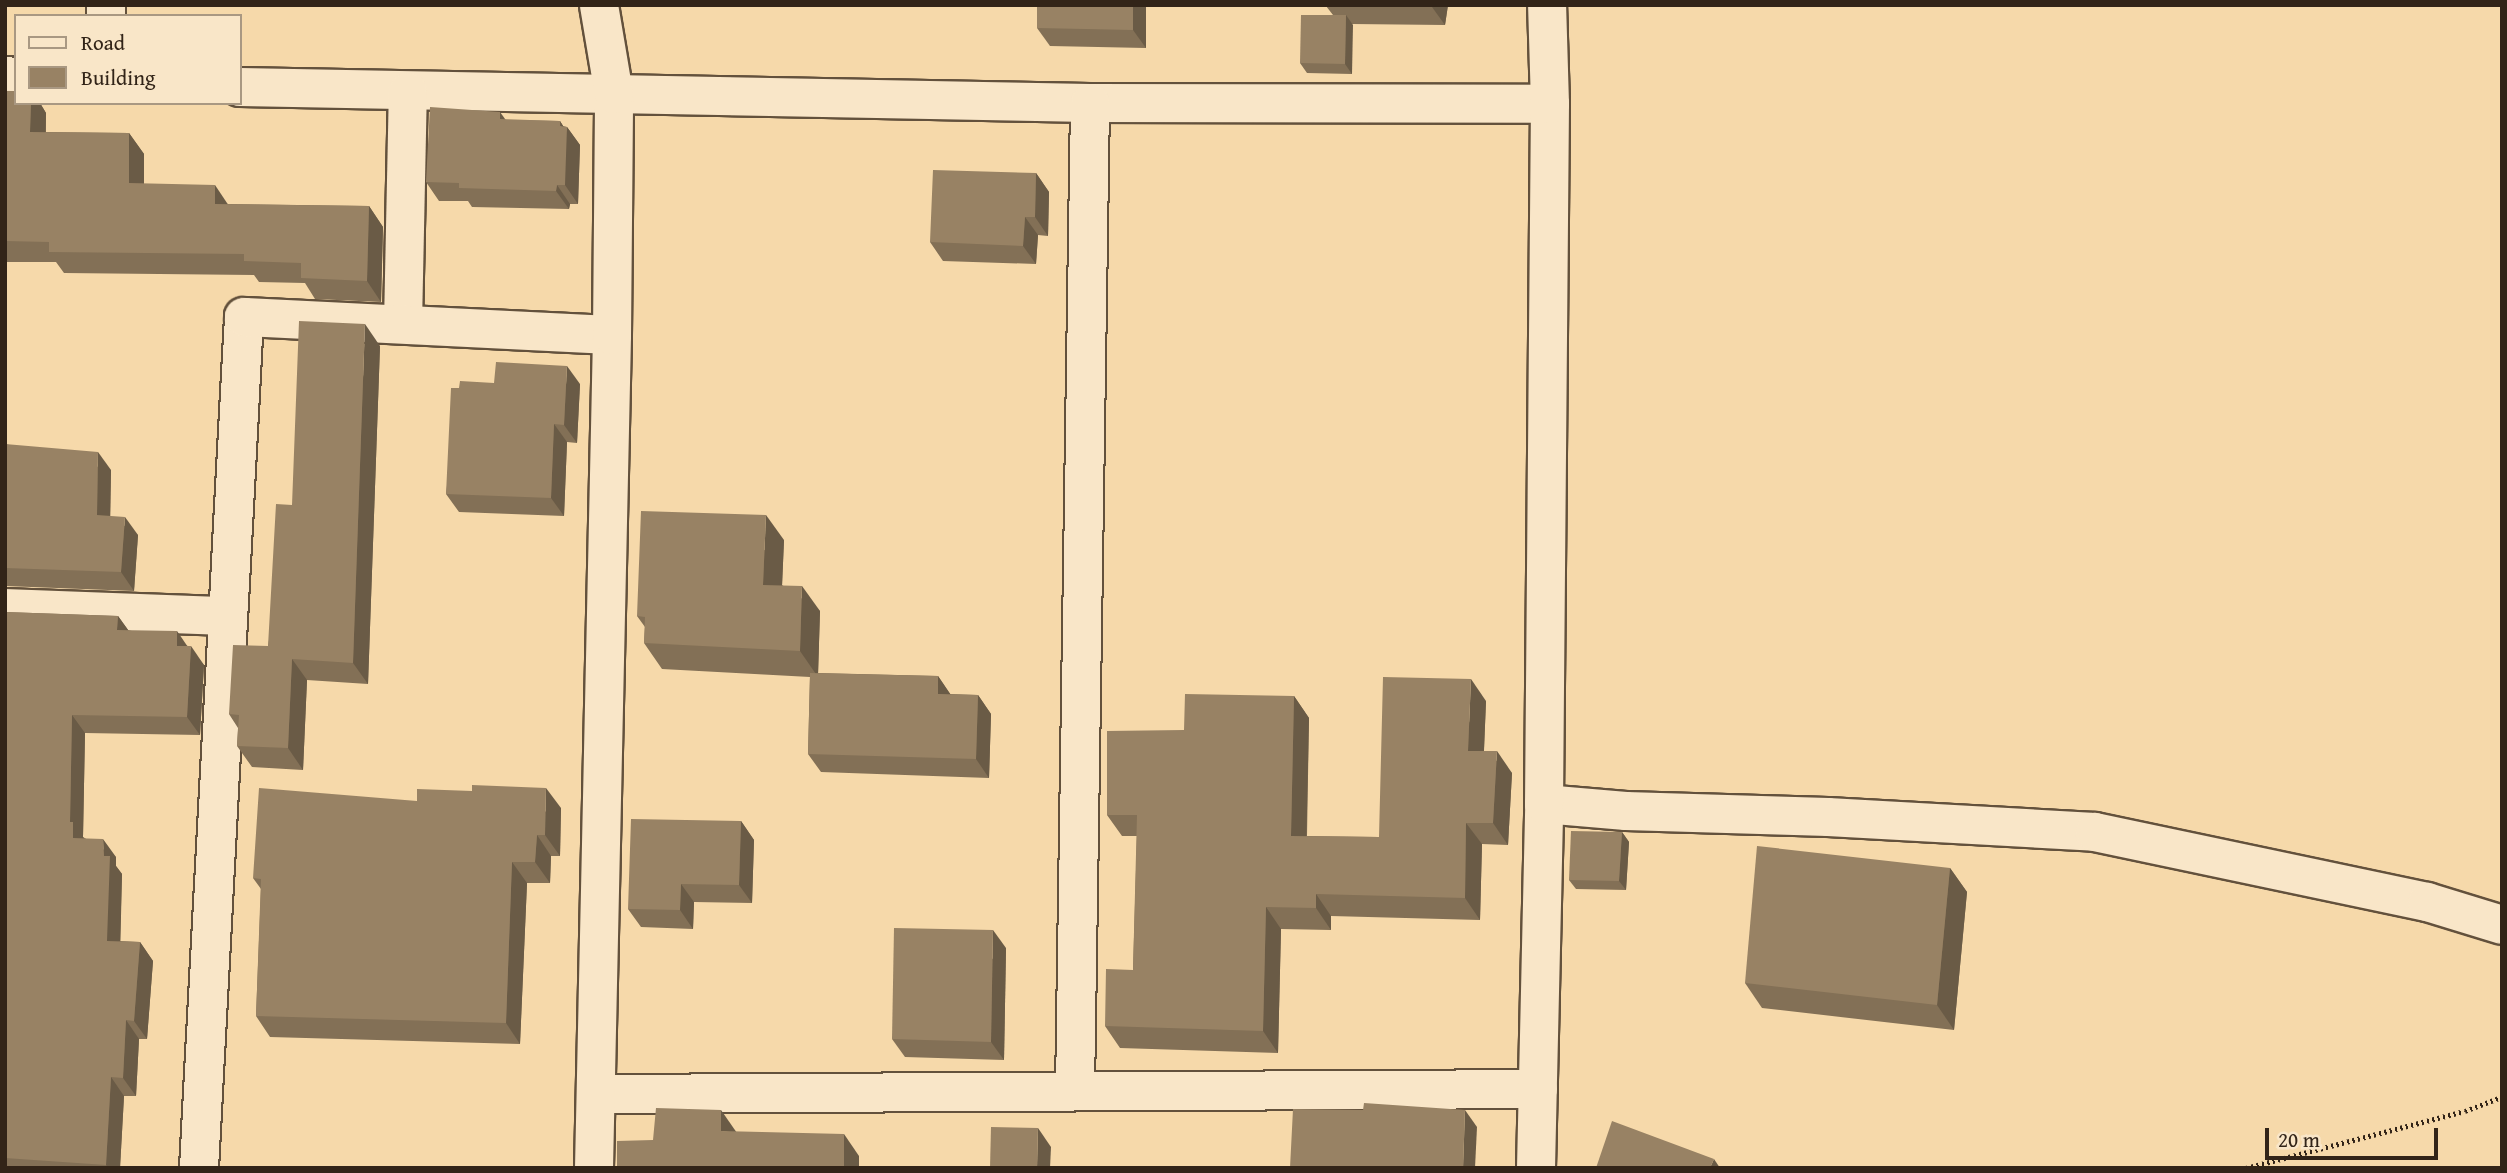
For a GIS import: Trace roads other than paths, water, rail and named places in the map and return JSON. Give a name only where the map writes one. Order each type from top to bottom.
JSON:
[{"type":"street","points":[[594,1168],[612,335],[614,94],[599,5]]},
{"type":"street","points":[[1536,1168],[1544,804],[1550,104],[1547,5]]},
{"type":"street","points":[[242,87],[1090,103],[1550,104]]},
{"type":"street","points":[[403,324],[408,92]]},
{"type":"street","points":[[1075,1091],[1090,103]]},
{"type":"street","points":[[199,1168],[244,317],[612,335]]},
{"type":"street","points":[[5,608],[228,616]]},
{"type":"street","points":[[1544,804],[1626,811],[1828,817],[2095,832],[2427,902],[2502,925]]},
{"type":"street","points":[[597,1094],[1538,1089]]}]
